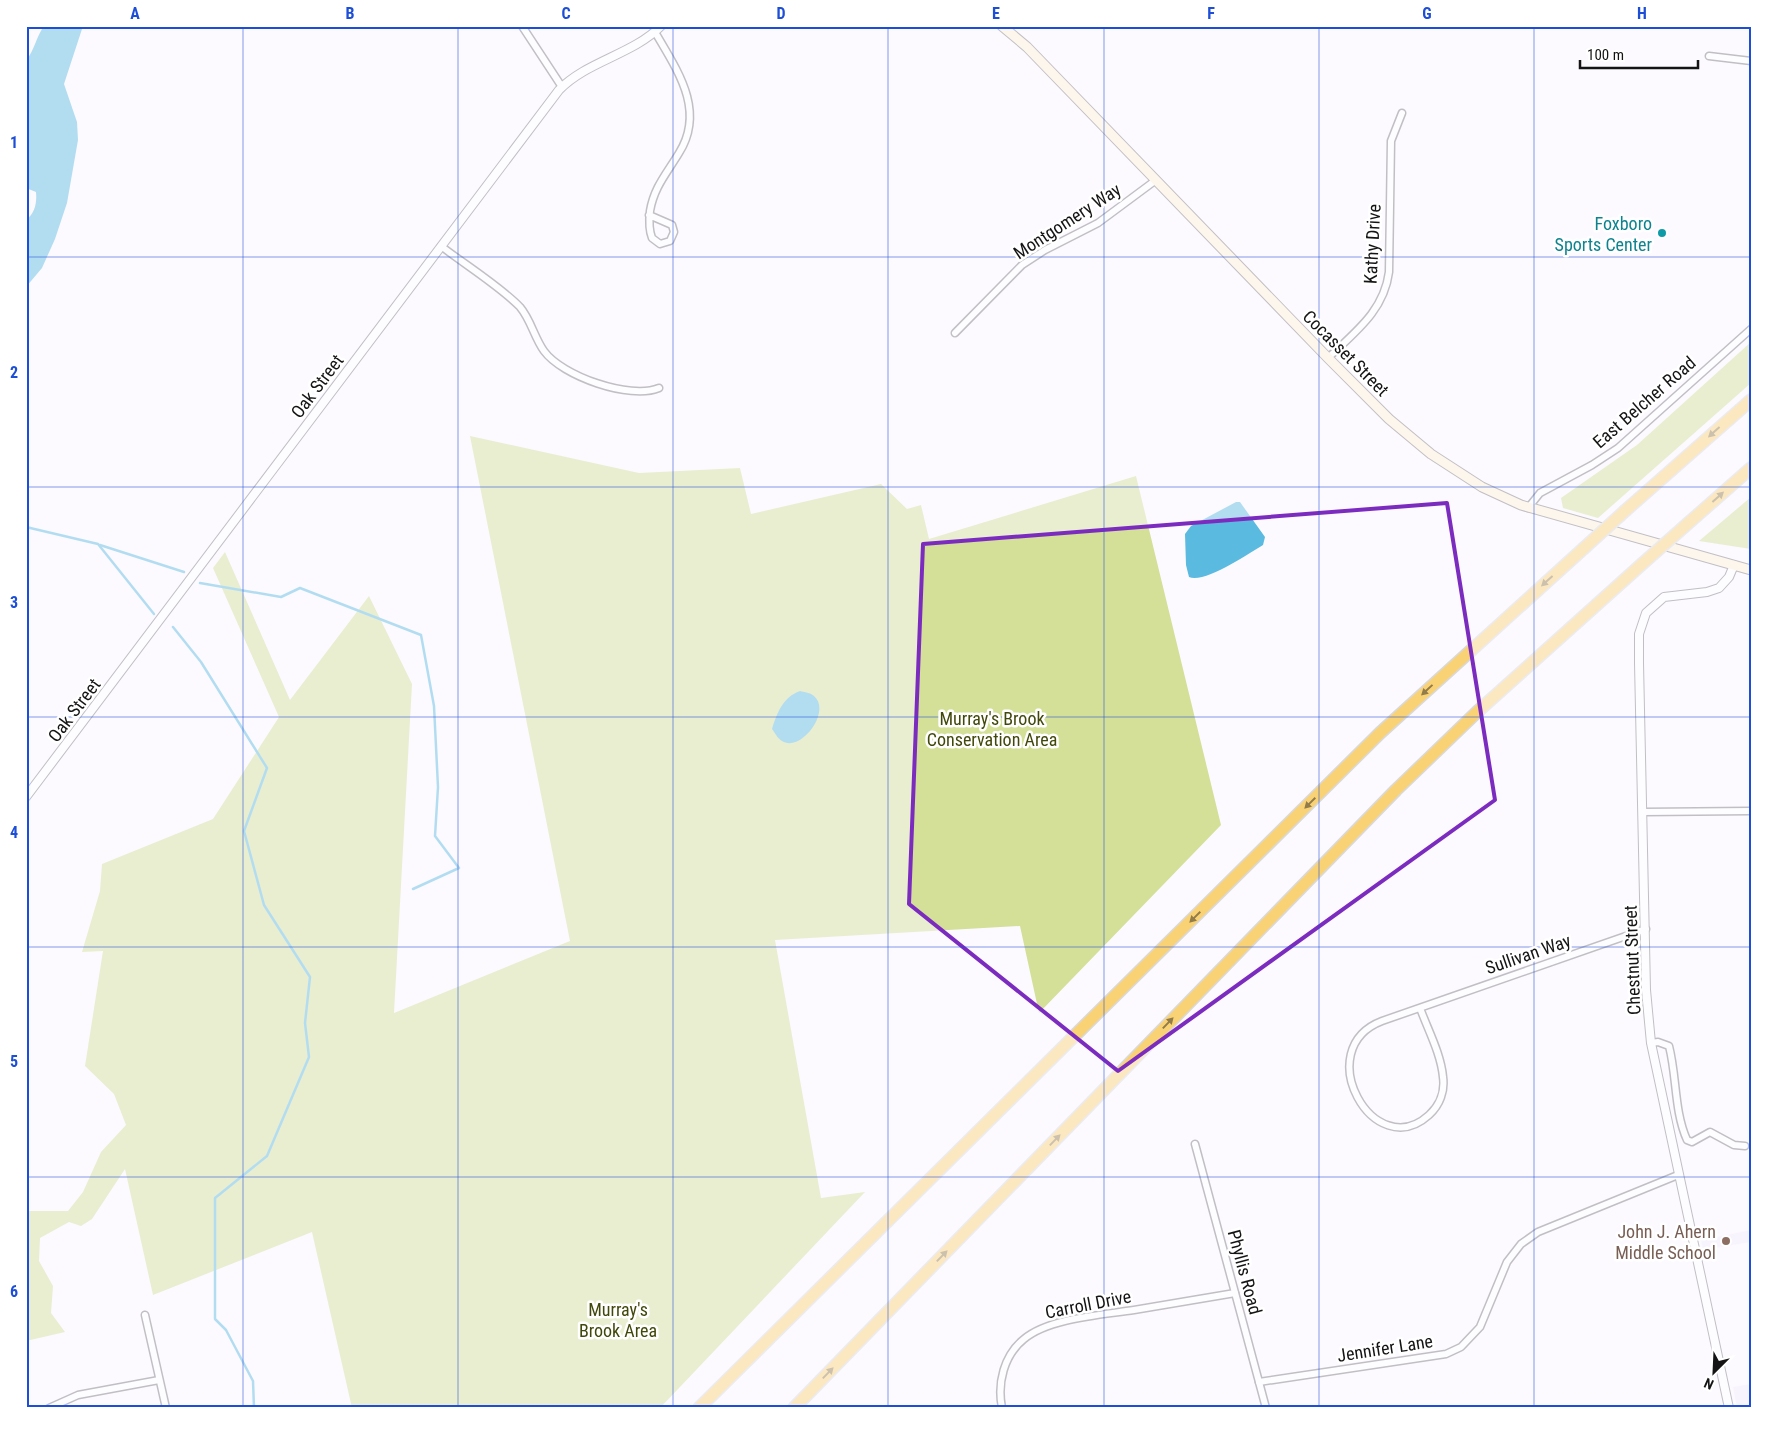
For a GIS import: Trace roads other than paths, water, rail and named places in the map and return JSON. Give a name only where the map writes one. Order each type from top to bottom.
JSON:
[{"type":"highway","points":[[699,1408],[1380,734],[1626,510],[1751,400]]},
{"type":"highway","points":[[794,1408],[1383,803],[1477,712],[1751,468]]},
{"type":"main road","name":"Cocasset Street","points":[[1002,26],[1027,47],[1328,358],[1390,419],[1425,449],[1488,491],[1528,508],[1751,570]]},
{"type":"street","points":[[522,26],[562,87]]},
{"type":"street","points":[[649,215],[672,225],[674,232],[670,241],[660,244],[654,240],[650,233],[649,215],[654,191],[683,147],[691,118],[686,88],[658,29]]},
{"type":"street","name":"Oak Street","points":[[26,797],[562,87],[658,29]]},
{"type":"street","points":[[1709,56],[1751,62]]},
{"type":"street","name":"Kathy Drive","points":[[1328,358],[1370,318],[1386,291],[1389,272],[1390,141],[1402,112]]},
{"type":"street","name":"Montgomery Way","points":[[955,333],[1022,265],[1045,250],[1098,223],[1156,180]]},
{"type":"street","points":[[441,246],[520,308],[544,351],[565,370],[589,380],[640,392],[659,388]]},
{"type":"street","name":"East Belcher Road","points":[[1528,508],[1540,493],[1592,465],[1618,448],[1751,329]]},
{"type":"street","name":"Chestnut Street","points":[[1729,1408],[1651,1043],[1646,990],[1638,663],[1639,634],[1644,617],[1664,597],[1707,592],[1719,588],[1729,577],[1734,565]]},
{"type":"street","points":[[1643,812],[1751,811]]},
{"type":"street","name":"Sullivan Way","points":[[1420,1008],[1441,1068],[1443,1092],[1436,1107],[1425,1119],[1402,1126],[1386,1125],[1366,1112],[1358,1098],[1350,1072],[1352,1048],[1367,1028],[1420,1008],[1646,929]]},
{"type":"street","points":[[1651,1043],[1658,1042],[1669,1046],[1673,1063],[1677,1101],[1687,1140],[1692,1142],[1710,1132],[1734,1145],[1745,1146]]},
{"type":"street","name":"Phyllis Road","points":[[1195,1144],[1266,1408]]},
{"type":"street","name":"Jennifer Lane","points":[[1259,1382],[1446,1354],[1461,1347],[1480,1327],[1507,1262],[1521,1244],[1538,1232],[1678,1175]]},
{"type":"street","name":"Carroll Drive","points":[[1002,1408],[1000,1380],[1008,1360],[1020,1342],[1038,1329],[1090,1316],[1235,1294]]},
{"type":"street","points":[[145,1315],[166,1408]]},
{"type":"street","points":[[49,1408],[78,1395],[160,1380]]},
{"type":"water","points":[[44,26],[83,26],[64,84],[77,122],[78,140],[67,203],[55,239],[42,268],[26,287],[26,220],[36,204],[36,192],[26,188],[26,61]]},
{"type":"water","points":[[1236,502],[1240,502],[1265,537],[1263,545],[1215,572],[1196,578],[1189,577],[1186,565],[1185,534],[1191,526]]},
{"type":"water","points":[[800,691],[814,696],[819,703],[817,720],[812,729],[798,741],[790,743],[782,741],[772,729],[785,701]]},
{"type":"waterway","points":[[26,527],[98,544],[154,614]]},
{"type":"waterway","points":[[100,545],[184,572]]},
{"type":"waterway","points":[[200,583],[281,597],[300,588],[421,635],[434,706],[438,787],[435,836],[459,868],[413,889]]},
{"type":"waterway","points":[[173,627],[201,662],[267,768],[244,831],[264,905],[310,977],[305,1023],[309,1057],[267,1156],[215,1198],[215,1319],[226,1330],[253,1381],[254,1408]]},
{"type":"place","name":"Foxboro Sports Center","points":[[1662,233]]},
{"type":"place","name":"John J. Ahern Middle School","points":[[1726,1241]]},
{"type":"park label","name":"Murray's Brook Conservation Area","points":[[992,728]]},
{"type":"park label","name":"Murray's Brook Area","points":[[618,1319]]}]
